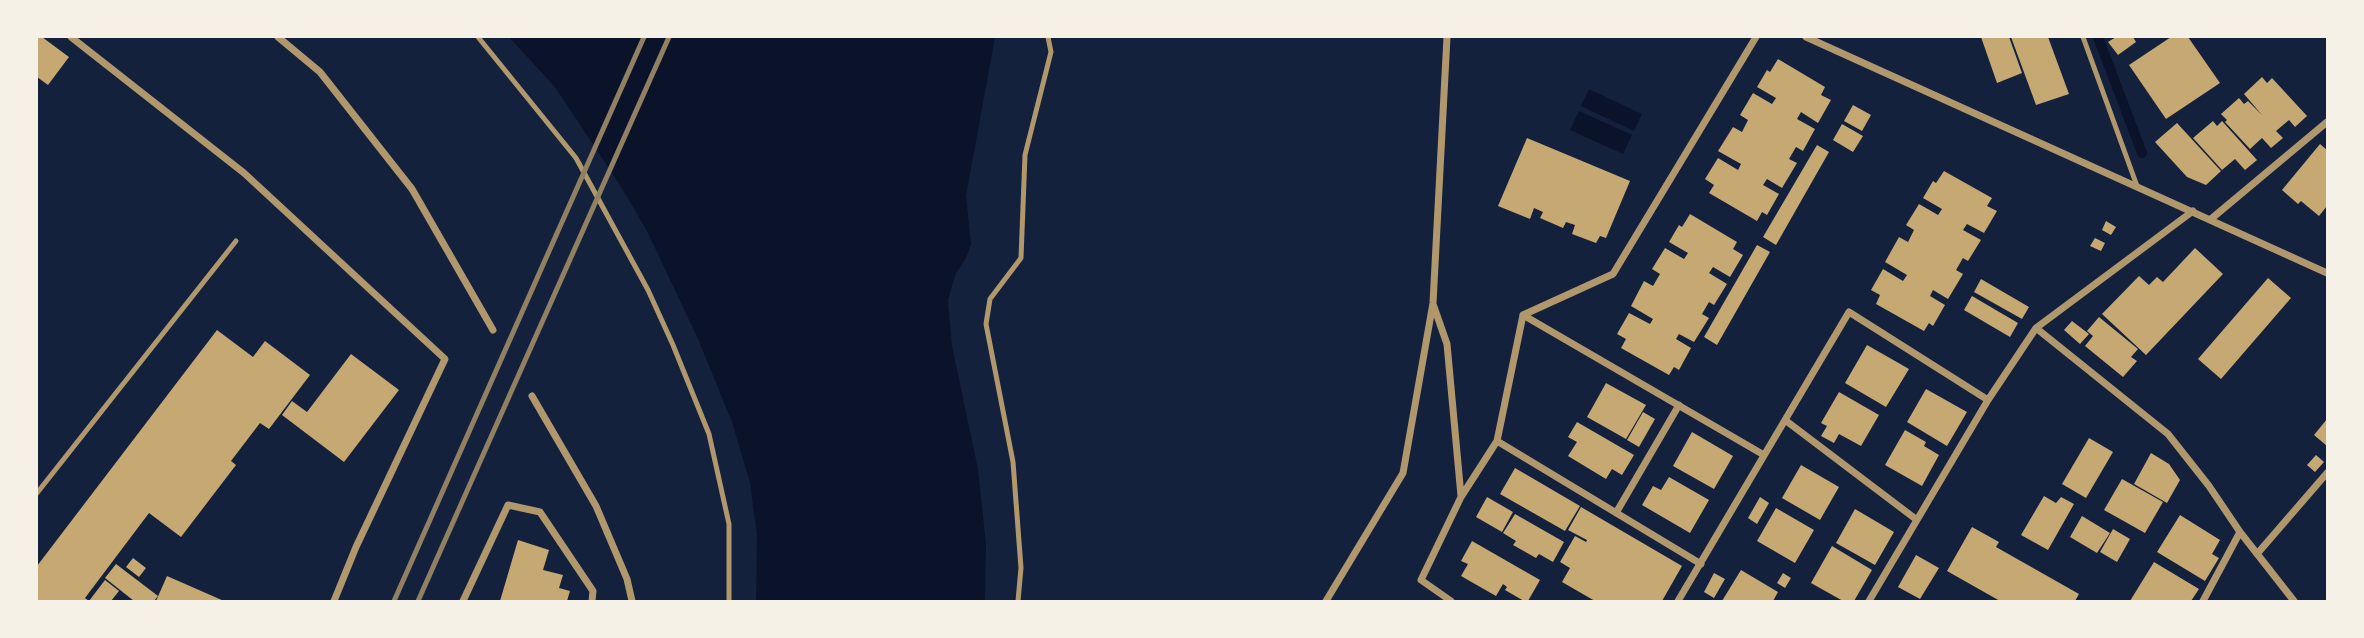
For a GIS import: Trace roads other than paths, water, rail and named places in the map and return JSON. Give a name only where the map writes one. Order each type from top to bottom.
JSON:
[{"type":"street","points":[[71,37],[244,173],[445,359],[356,547],[334,601]]},
{"type":"street","points":[[278,37],[320,72],[412,189],[493,330]]},
{"type":"street","points":[[1326,601],[1403,473],[1433,303],[1447,37]]},
{"type":"street","points":[[1523,315],[1613,274],[1756,37]]},
{"type":"street","points":[[1806,37],[2327,272]]},
{"type":"street","points":[[2211,219],[2327,122]]},
{"type":"street","points":[[1869,601],[1988,400],[2036,328],[2193,211]]},
{"type":"street","points":[[1433,303],[1447,344],[1461,497]]},
{"type":"street","points":[[1678,601],[1849,312],[1988,400]]},
{"type":"street","points":[[1523,315],[1764,455]]},
{"type":"street","points":[[1451,601],[1421,580],[1461,497],[1497,441],[1523,315]]},
{"type":"street","points":[[2036,328],[2168,435],[2294,601]]},
{"type":"street","points":[[532,396],[596,506],[627,579],[632,601]]},
{"type":"street","points":[[1616,513],[1679,405]]},
{"type":"street","points":[[1785,420],[1917,520]]},
{"type":"street","points":[[1497,441],[1701,564]]},
{"type":"street","points":[[2257,554],[2327,473]]},
{"type":"street","points":[[463,601],[508,505],[540,512],[593,591],[592,601]]},
{"type":"street","points":[[2203,601],[2240,532]]},
{"type":"lane","points":[[478,37],[576,158],[648,290],[673,345],[709,434],[729,524],[729,601]]},
{"type":"lane","points":[[1018,601],[1021,568],[1013,462],[986,324],[990,299],[1021,258],[1025,155],[1051,52],[1048,37]]},
{"type":"lane","points":[[2083,37],[2137,186]]},
{"type":"lane","points":[[37,493],[236,241]]},
{"type":"water","points":[[509,37],[995,37],[966,196],[971,244],[956,273],[948,300],[952,346],[978,469],[986,544],[985,601],[756,601],[757,536],[750,483],[732,422],[698,339],[647,231],[620,185],[555,87]]},
{"type":"water","points":[[1589,89],[1642,114],[1634,131],[1581,106]]},
{"type":"water","points":[[1579,111],[1632,135],[1623,154],[1570,130]]},
{"type":"waterway","points":[[2098,37],[2142,153]]},
{"type":"railway","points":[[394,601],[644,37]]},
{"type":"railway","points":[[418,601],[669,37]]}]
